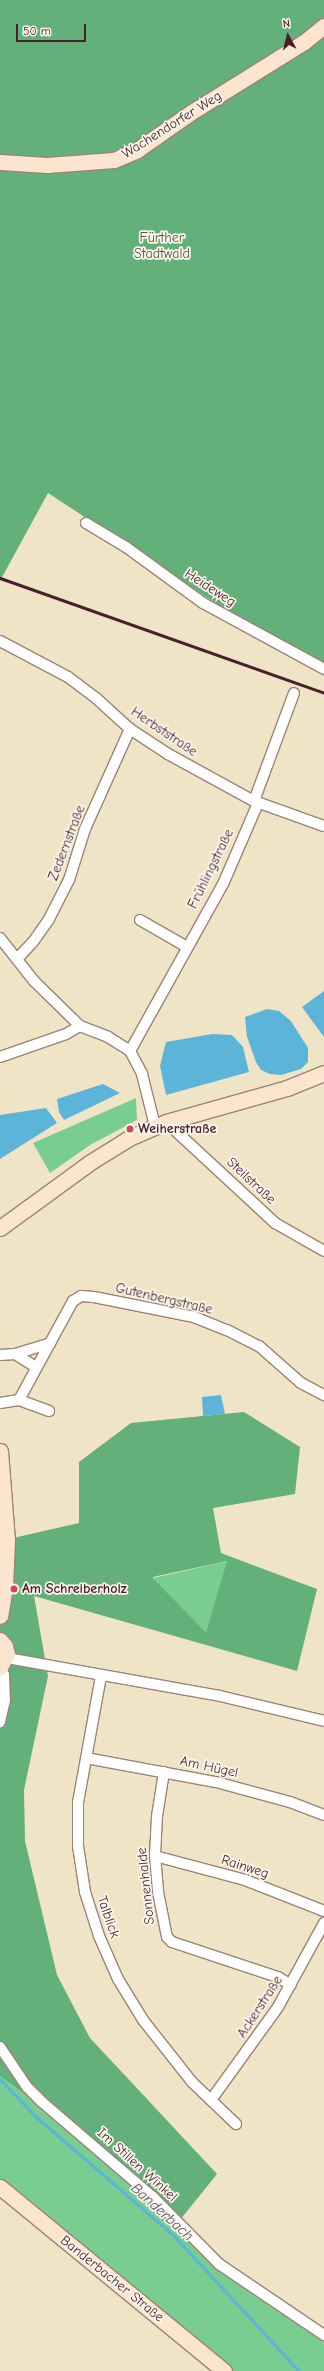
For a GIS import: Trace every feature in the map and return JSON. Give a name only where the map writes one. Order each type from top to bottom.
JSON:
[{"type":"street","name":"Wachendorfer Weg","points":[[0,162],[47,165],[114,160],[137,150],[190,113],[304,42],[324,26]]},
{"type":"street","name":"Heideweg","points":[[86,523],[126,547],[204,603],[324,669]]},
{"type":"street","name":"Herbststraße","points":[[2,645],[68,677],[96,698],[130,730],[168,754],[256,802],[324,826]]},
{"type":"street","name":"Frühlingstraße","points":[[130,1051],[187,946],[224,882],[256,802],[294,693]]},
{"type":"street","name":"Zedernstraße","points":[[17,959],[33,942],[49,919],[69,880],[85,829],[130,730]]},
{"type":"street","points":[[140,920],[187,946]]},
{"type":"street","points":[[0,938],[34,980],[80,1026],[108,1037],[130,1051],[142,1074],[161,1124]]},
{"type":"street","points":[[0,1057],[66,1034],[80,1026]]},
{"type":"street","points":[[0,1228],[89,1163],[131,1137],[161,1124],[287,1088],[324,1073]]},
{"type":"street","name":"Steilstraße","points":[[161,1124],[275,1223],[324,1251]]},
{"type":"street","name":"Gutenbergstraße","points":[[19,1400],[27,1389],[36,1367],[73,1301],[81,1296],[94,1297],[194,1318],[227,1330],[259,1346],[301,1383],[324,1395]]},
{"type":"street","points":[[0,1355],[15,1354],[50,1343]]},
{"type":"street","points":[[15,1354],[36,1367]]},
{"type":"street","points":[[0,1403],[19,1400],[49,1411]]},
{"type":"street","points":[[0,1451],[7,1539],[5,1586],[0,1616]]},
{"type":"street","points":[[0,1640],[7,1650],[2,1664],[5,1700],[0,1722]]},
{"type":"street","points":[[2,1664],[101,1676],[220,1696],[324,1721]]},
{"type":"street","name":"Talblick","points":[[101,1676],[78,1802],[78,1846],[85,1892],[99,1936],[118,1979],[143,2020],[173,2060],[236,2124]]},
{"type":"street","name":"Am Hügel","points":[[86,1758],[164,1772],[254,1792],[324,1815]]},
{"type":"street","name":"Sonnenhalde","points":[[164,1772],[157,1816],[155,1856],[164,1927],[172,1942],[278,1978],[291,1985]]},
{"type":"street","name":"Rainweg","points":[[155,1856],[245,1880],[324,1911]]},
{"type":"street","name":"Ackerstraße","points":[[211,2100],[256,2041],[291,1985],[324,1923]]},
{"type":"street","name":"Im Stillen Winkel","points":[[0,2047],[27,2087],[42,2102],[153,2197],[219,2264],[324,2335]]},
{"type":"street","name":"Banderbacher Straße","points":[[0,2187],[224,2371]]},
{"type":"green space","name":"Fürther Stadtwald","points":[[0,0],[324,0],[324,674],[48,493],[0,581]]},
{"type":"green space","points":[[136,1098],[137,1120],[90,1145],[50,1173],[33,1143]]},
{"type":"green space","points":[[244,1412],[300,1447],[295,1494],[213,1508],[221,1553],[317,1589],[297,1671],[34,1596],[48,1676],[24,1790],[25,1841],[57,1975],[90,2038],[217,2174],[180,2220],[138,2178],[0,2076],[0,1541],[79,1523],[79,1462],[131,1423]],"holes":[[[227,1561],[206,1632],[153,1578],[153,1577]]]},
{"type":"green space","points":[[228,1561],[206,1632],[153,1578]]},
{"type":"green space","points":[[0,2076],[138,2178],[247,2282],[324,2333],[324,2371],[230,2371],[0,2179]]},
{"type":"water","points":[[324,991],[324,1037],[302,1007]]},
{"type":"water","points":[[267,1009],[279,1011],[291,1021],[308,1048],[308,1062],[301,1069],[281,1075],[270,1074],[261,1070],[256,1062],[247,1037],[245,1017]]},
{"type":"water","points":[[212,1034],[232,1035],[243,1047],[249,1072],[166,1095],[160,1066],[166,1042]]},
{"type":"water","points":[[103,1084],[120,1093],[64,1120],[59,1112],[57,1099]]},
{"type":"water","points":[[46,1108],[57,1123],[0,1159],[0,1115]]},
{"type":"water","points":[[221,1395],[225,1414],[203,1416],[202,1397]]},
{"type":"waterway","name":"Banderbach","points":[[0,2079],[35,2116],[173,2235],[299,2371]]},
{"type":"railway","points":[[0,578],[324,693]]},
{"type":"place","name":"Weiherstraße","points":[[130,1129]]},
{"type":"place","name":"Am Schreiberholz","points":[[14,1589]]}]
